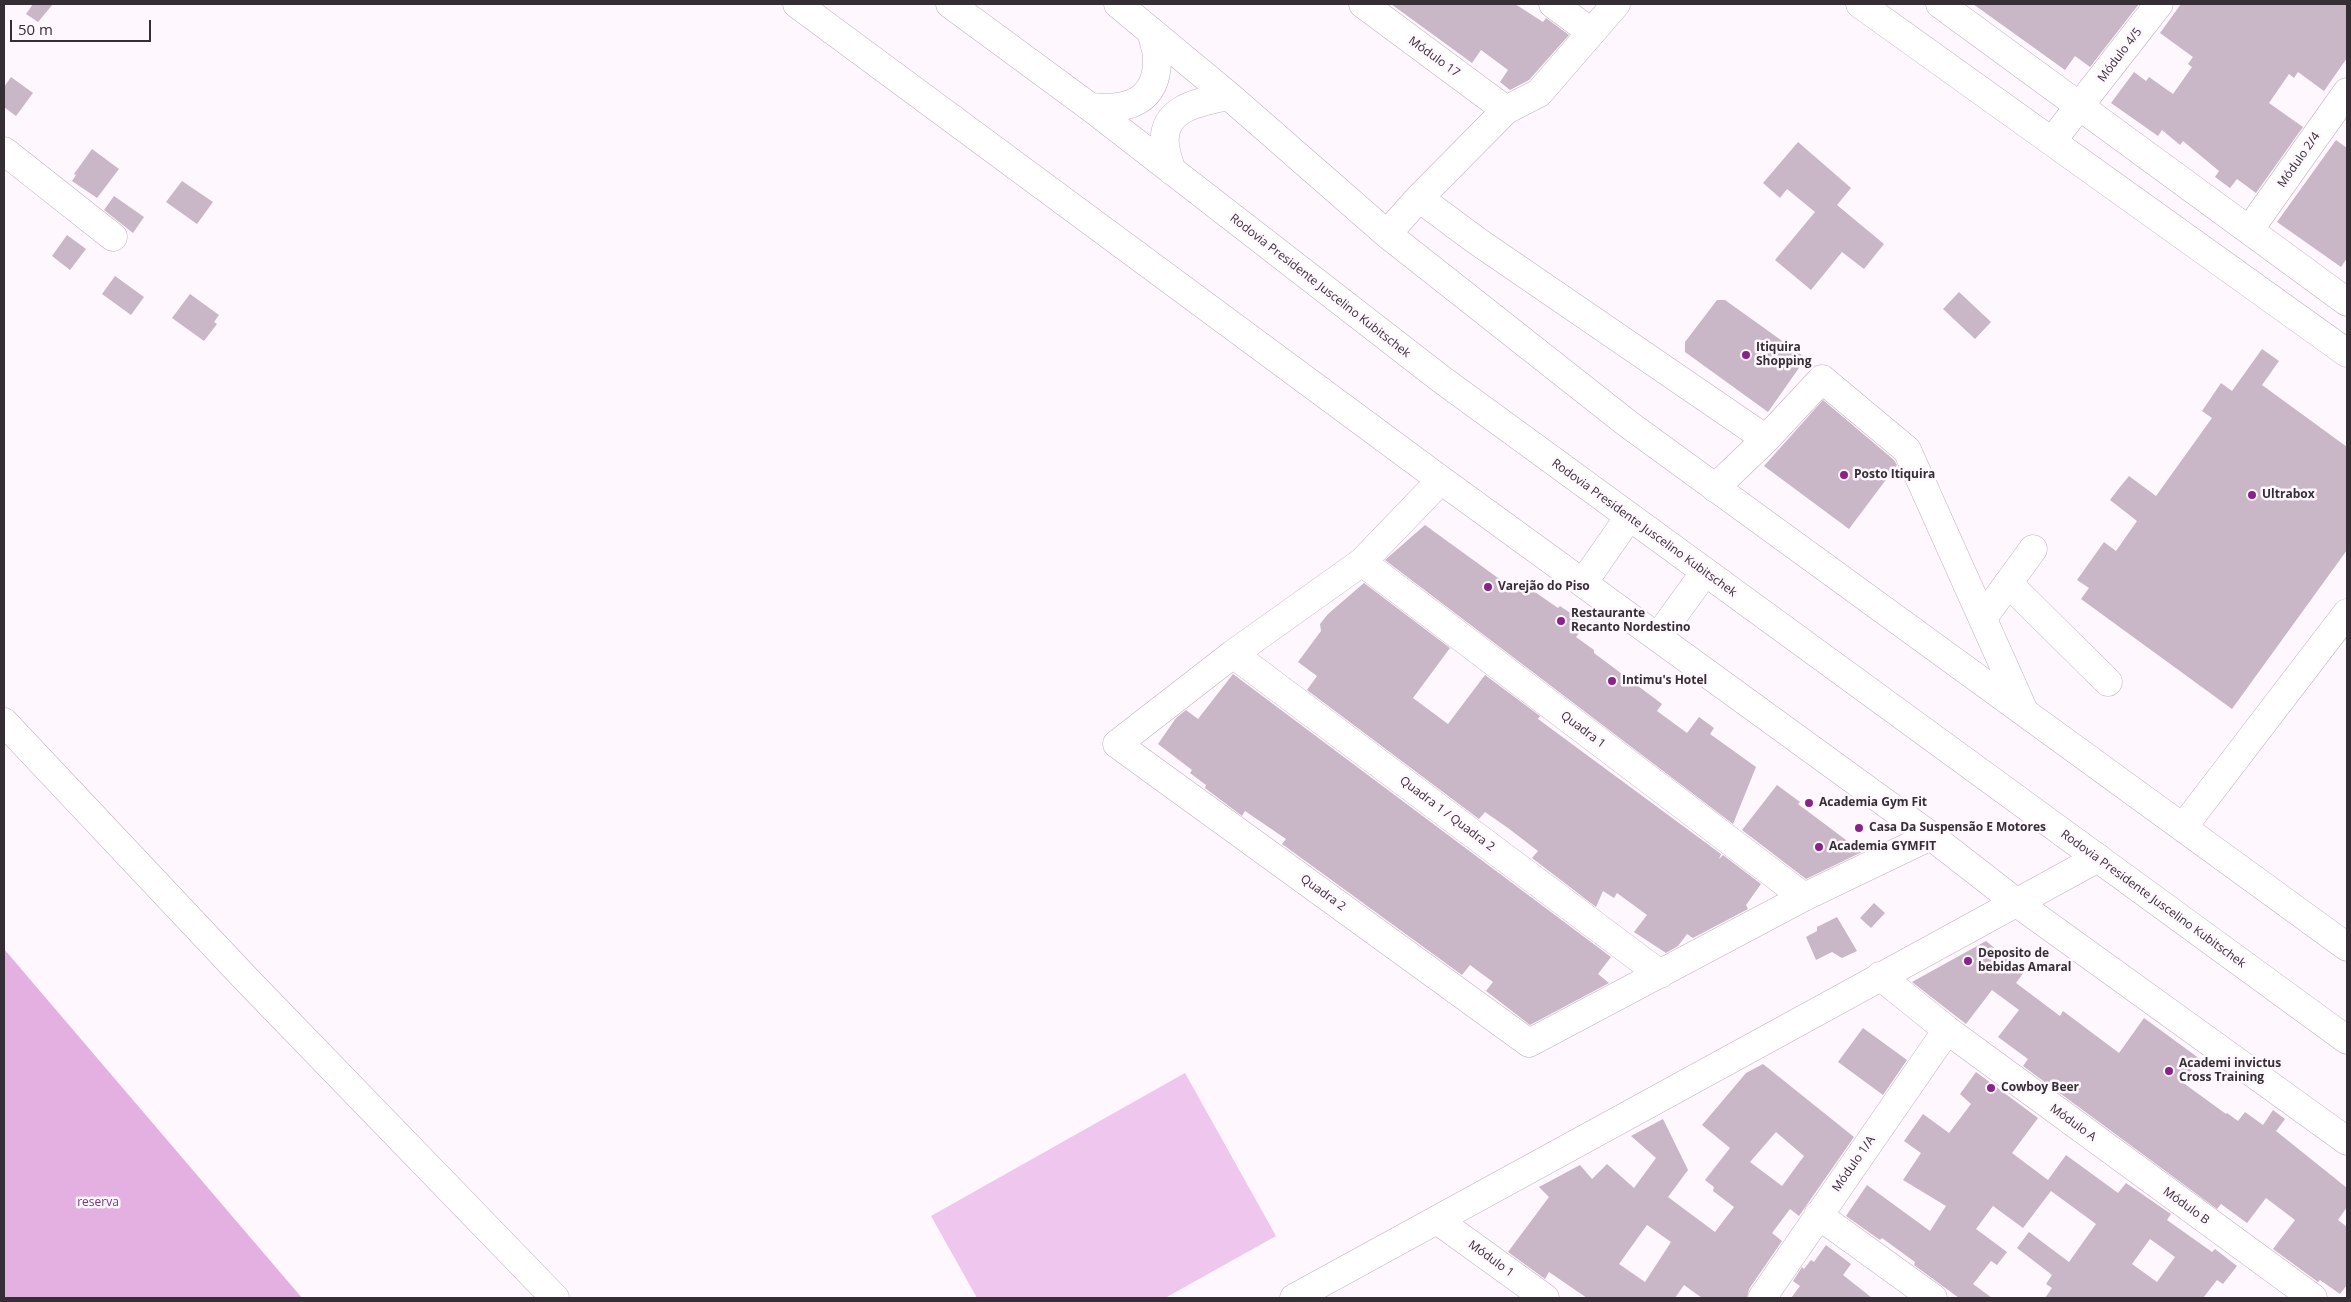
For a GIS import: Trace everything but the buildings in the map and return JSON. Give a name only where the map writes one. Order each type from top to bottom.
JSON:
[{"type":"main road","points":[[798,4],[1441,480],[1931,836],[2017,903],[2347,1142]]},
{"type":"main road","name":"Rodovia Presidente Juscelino Kubitschek","points":[[950,4],[1090,107],[1441,380],[2347,1040]]},
{"type":"main road","points":[[1118,4],[1229,96],[1387,234],[1628,424],[2184,826],[2347,947]]},
{"type":"main road","name":"Módulo 17","points":[[1362,4],[1506,110]]},
{"type":"main road","points":[[1553,4],[1591,32]]},
{"type":"main road","points":[[1387,234],[1419,198],[1506,110],[1539,93],[1616,4]]},
{"type":"main road","points":[[1860,4],[2347,353]]},
{"type":"main road","points":[[1940,4],[2250,229],[2347,302]]},
{"type":"main road","name":"Módulo 4/5","points":[[2052,141],[2159,4]]},
{"type":"main road","points":[[1090,107],[1112,110],[1143,98],[1151,87],[1157,57],[1151,32]]},
{"type":"main road","name":"Módulo 2/4","points":[[2250,229],[2347,92]]},
{"type":"main road","points":[[1172,172],[1165,144],[1166,126],[1178,110],[1197,103],[1229,96]]},
{"type":"main road","points":[[4,151],[113,238]]},
{"type":"main road","points":[[1419,198],[1477,241],[1766,439]]},
{"type":"main road","points":[[1716,488],[1766,439],[1822,379],[1907,450],[2024,711]]},
{"type":"main road","points":[[1233,654],[1362,562],[1441,480]]},
{"type":"main road","points":[[1583,583],[1629,517]]},
{"type":"main road","points":[[1982,618],[2033,549]]},
{"type":"main road","name":"Quadra 1","points":[[1362,562],[1804,897]]},
{"type":"main road","points":[[1658,637],[1705,572]]},
{"type":"main road","points":[[2008,583],[2108,682]]},
{"type":"main road","points":[[2184,826],[2347,613]]},
{"type":"main road","name":"Quadra 2","points":[[1233,654],[1117,744],[1530,1043],[1660,974]]},
{"type":"main road","name":"Quadra 1 / Quadra 2","points":[[1233,654],[1660,974]]},
{"type":"main road","points":[[4,722],[246,980],[555,1298]]},
{"type":"main road","points":[[1660,974],[1804,897],[1931,836]]},
{"type":"main road","points":[[1294,1298],[2098,858]]},
{"type":"main road","name":"Módulo A","points":[[1880,976],[1947,1030],[2102,1144]]},
{"type":"main road","name":"Módulo 1/A","points":[[1762,1298],[1947,1030]]},
{"type":"main road","name":"Módulo B","points":[[2102,1144],[2313,1298]]},
{"type":"main road","points":[[1818,1215],[1933,1298]]},
{"type":"main road","name":"Módulo 1","points":[[1437,1220],[1545,1298]]},
{"type":"shaded area","points":[[1185,1073],[1276,1236],[1165,1298],[977,1298],[931,1216]]},
{"type":"green space","name":"reserva","points":[[4,949],[302,1298],[4,1298]]},
{"type":"place","name":"Itiquira Shopping","points":[[1746,355]]},
{"type":"place","name":"Posto Itiquira","points":[[1844,475]]},
{"type":"place","name":"Ultrabox","points":[[2252,495]]},
{"type":"place","name":"Varejão do Piso","points":[[1488,587]]},
{"type":"place","name":"Restaurante Recanto Nordestino","points":[[1561,621]]},
{"type":"place","name":"Intimu's Hotel","points":[[1612,681]]},
{"type":"place","name":"Academia Gym Fit","points":[[1809,803]]},
{"type":"place","name":"Casa Da Suspensão E Motores","points":[[1859,828]]},
{"type":"place","name":"Academia GYMFIT","points":[[1819,847]]},
{"type":"place","name":"Deposito de bebidas Amaral","points":[[1968,961]]},
{"type":"place","name":"Academi invictus Cross Training","points":[[2169,1071]]},
{"type":"place","name":"Cowboy Beer","points":[[1991,1088]]}]
